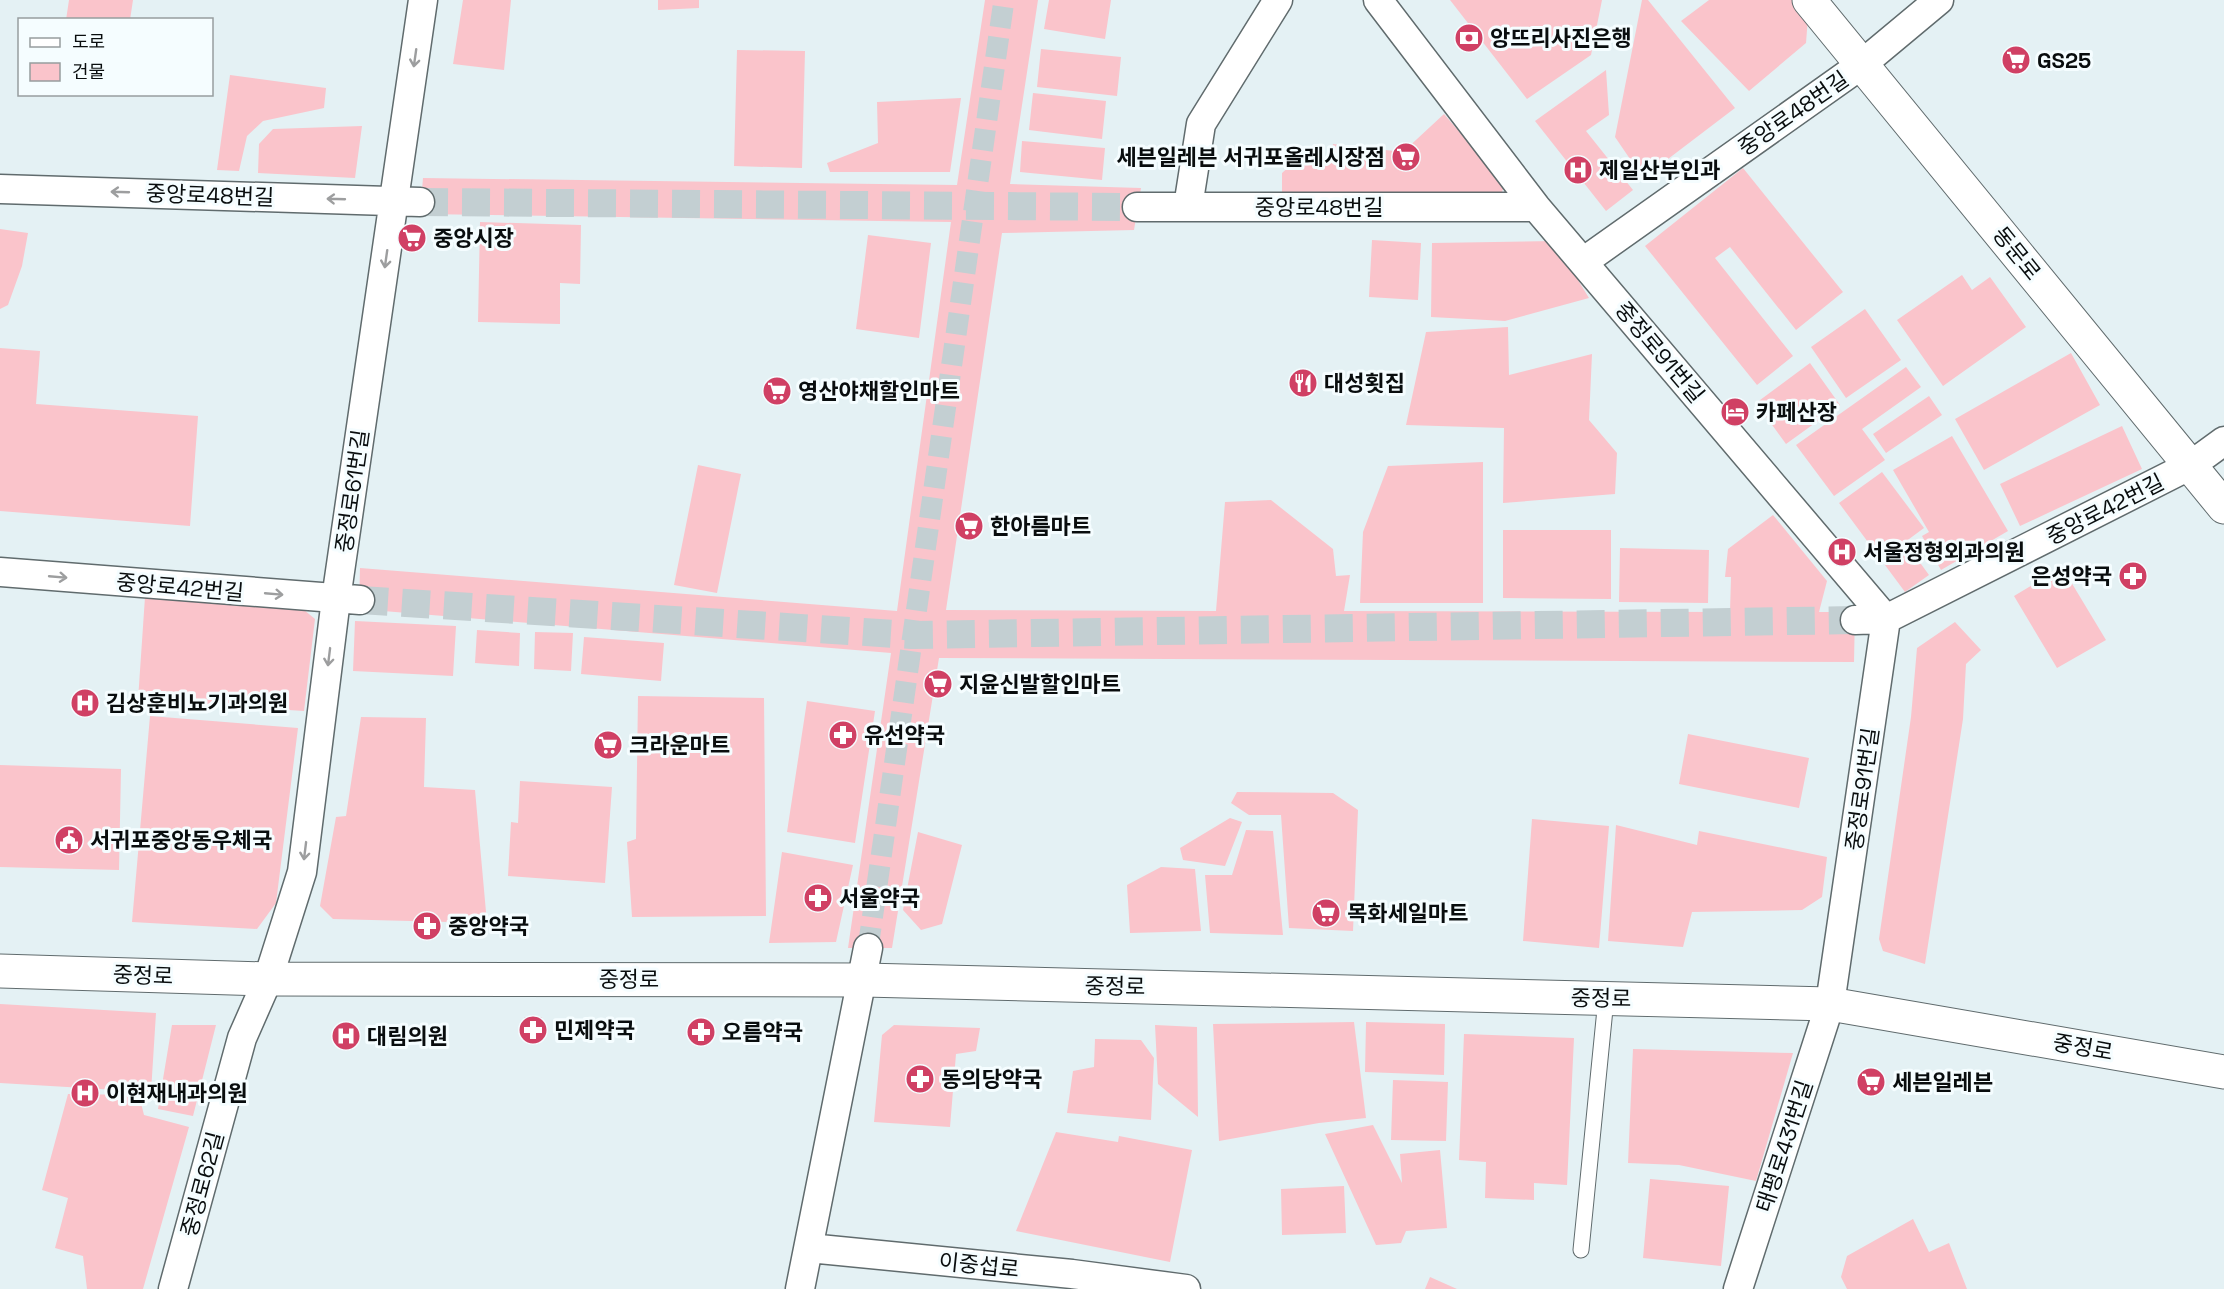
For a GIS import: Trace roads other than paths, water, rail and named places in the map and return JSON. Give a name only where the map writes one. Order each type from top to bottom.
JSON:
[{"type":"street","name":"중정로61번길","points":[[268,979],[302,872],[348,600],[407,202],[423,0]]},
{"type":"street","points":[[1191,207],[1190,194],[1201,124],[1278,0]]},
{"type":"street","name":"중정로91번길","points":[[1378,0],[1536,207],[1886,619],[1830,1004]]},
{"type":"street","name":"동문로","points":[[1809,0],[2224,507]]},
{"type":"street","name":"중앙로48번길","points":[[1583,262],[1861,65],[1939,0]]},
{"type":"street","name":"중앙로48번길","points":[[0,189],[407,202]]},
{"type":"street","name":"중앙로48번길","points":[[1137,207],[1536,207]]},
{"type":"street","name":"중앙로42번길","points":[[1856,620],[1886,619],[2191,465],[2224,441]]},
{"type":"street","name":"중앙로42번길","points":[[0,572],[348,600]]},
{"type":"street","points":[[800,1289],[866,964]]},
{"type":"street","name":"중정로","points":[[0,971],[268,979],[866,964],[1606,999],[1830,1004],[2224,1072]]},
{"type":"street","name":"중정로62길","points":[[173,1289],[242,1038],[268,979]]},
{"type":"street","name":"태평로431번길","points":[[1738,1289],[1830,1004]]},
{"type":"street","name":"이중섭로","points":[[809,1248],[1071,1274],[1186,1289]]},
{"type":"lane","points":[[1581,1250],[1606,999]]},
{"type":"tunnel","points":[[868,948],[1004,0]]},
{"type":"tunnel","points":[[420,202],[1137,207]]},
{"type":"tunnel","points":[[360,600],[912,635],[1855,620]]},
{"type":"place","name":"앙뜨리사진은행","points":[[1469,38]]},
{"type":"place","name":"GS25","points":[[2016,60]]},
{"type":"place","name":"세븐일레븐 서귀포올레시장점","points":[[1406,157]]},
{"type":"place","name":"제일산부인과","points":[[1578,170]]},
{"type":"place","name":"중앙시장","points":[[412,238]]},
{"type":"place","name":"대성횟집","points":[[1303,383]]},
{"type":"place","name":"영산야채할인마트","points":[[777,391]]},
{"type":"place","name":"카페산장","points":[[1735,412]]},
{"type":"place","name":"한아름마트","points":[[969,526]]},
{"type":"place","name":"서울정형외과의원","points":[[1842,552]]},
{"type":"place","name":"은성약국","points":[[2133,576]]},
{"type":"place","name":"지윤신발할인마트","points":[[938,684]]},
{"type":"place","name":"김상훈비뇨기과의원","points":[[85,703]]},
{"type":"place","name":"유선약국","points":[[843,735]]},
{"type":"place","name":"크라운마트","points":[[608,745]]},
{"type":"place","name":"서귀포중앙동우체국","points":[[69,840]]},
{"type":"place","name":"서울약국","points":[[818,898]]},
{"type":"place","name":"목화세일마트","points":[[1326,913]]},
{"type":"place","name":"중앙약국","points":[[427,926]]},
{"type":"place","name":"민제약국","points":[[533,1030]]},
{"type":"place","name":"오름약국","points":[[701,1032]]},
{"type":"place","name":"대림의원","points":[[346,1036]]},
{"type":"place","name":"동의당약국","points":[[920,1079]]},
{"type":"place","name":"세븐일레븐","points":[[1871,1082]]},
{"type":"place","name":"이현재내과의원","points":[[85,1093]]}]
